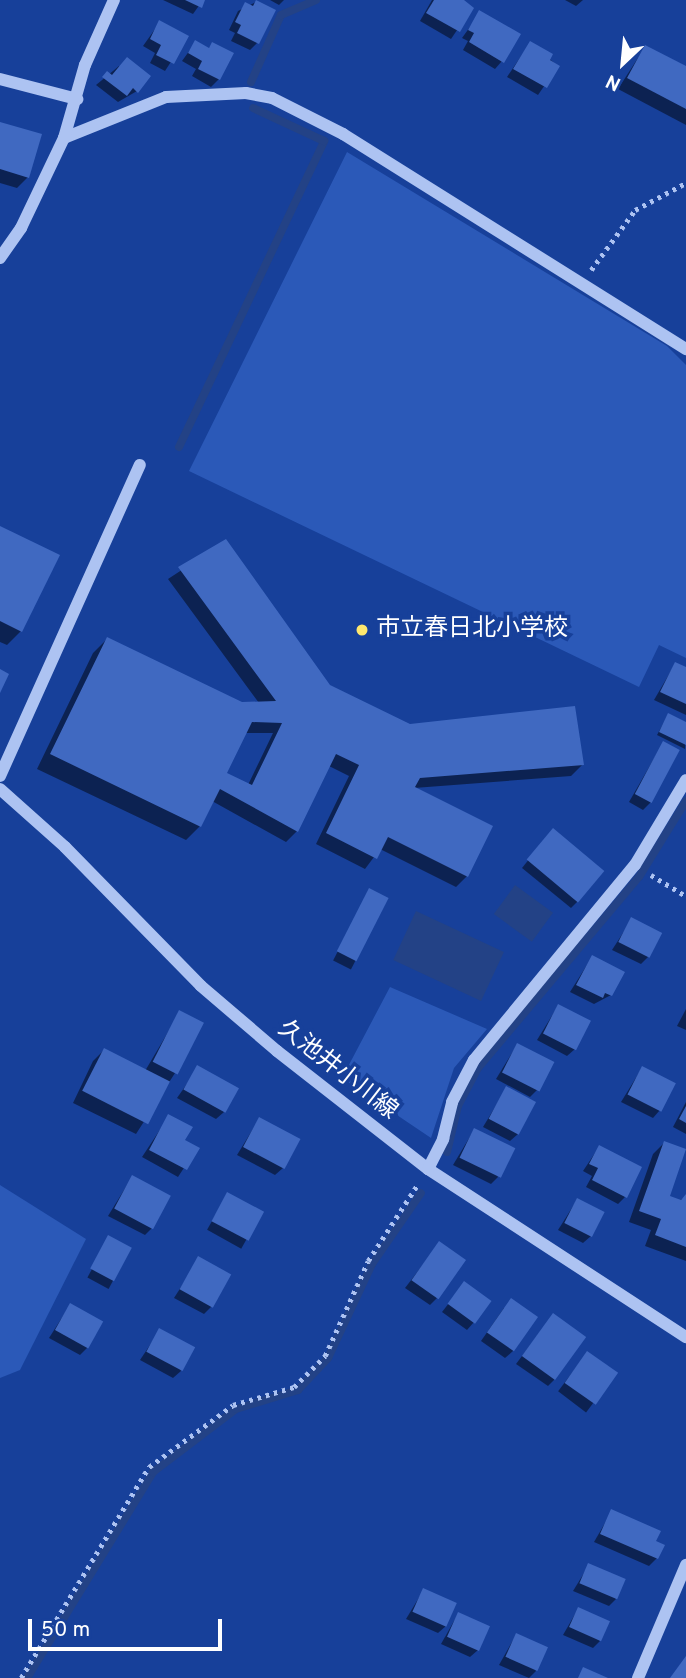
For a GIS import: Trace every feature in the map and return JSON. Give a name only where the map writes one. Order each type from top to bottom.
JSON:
[{"type":"street","points":[[0,258],[20,228],[64,138],[85,65],[114,0]]},
{"type":"street","points":[[0,79],[77,99]]},
{"type":"street","points":[[64,138],[166,97],[246,93],[272,98],[343,134],[686,349]]},
{"type":"street","points":[[0,776],[140,465]]},
{"type":"street","points":[[428,1169],[443,1139],[452,1102],[474,1060],[635,865],[686,780]]},
{"type":"street","name":"久池井小川線","points":[[0,789],[65,847],[201,986],[428,1169],[686,1336]]},
{"type":"street","points":[[638,1678],[686,1565]]},
{"type":"path","points":[[582,282],[635,210],[686,183]]},
{"type":"path","points":[[650,874],[686,896]]},
{"type":"path","points":[[21,1678],[149,1467],[233,1405],[295,1387],[325,1356],[368,1261],[428,1169]]},
{"type":"shaded area","points":[[347,152],[667,346],[686,365],[686,658],[659,645],[639,687],[189,471]]},
{"type":"shaded area","points":[[515,885],[553,913],[532,942],[494,914]]},
{"type":"shaded area","points":[[416,911],[504,952],[481,1001],[393,960]]},
{"type":"shaded area","points":[[390,987],[487,1029],[454,1068],[431,1138],[342,1078]]},
{"type":"shaded area","points":[[0,1185],[86,1239],[20,1370],[0,1378]]},
{"type":"building","points":[[185,0],[205,0],[202,8]]},
{"type":"building","points":[[256,0],[276,10],[259,44],[237,33],[241,25],[235,22],[245,2],[253,6]]},
{"type":"building","points":[[434,0],[464,0],[474,8],[460,32],[426,13]]},
{"type":"building","points":[[479,10],[521,34],[504,63],[469,42],[474,33],[468,30]]},
{"type":"building","points":[[159,20],[189,36],[174,64],[156,55],[161,45],[150,39]]},
{"type":"building","points":[[195,40],[209,48],[212,42],[234,53],[220,80],[198,69],[202,61],[188,53]]},
{"type":"building","points":[[530,41],[553,54],[550,60],[560,66],[547,88],[513,69]]},
{"type":"building","points":[[645,45],[686,66],[686,109],[627,78]]},
{"type":"building","points":[[127,57],[151,76],[138,93],[133,88],[127,96],[102,77],[107,71],[112,75]]},
{"type":"building","points":[[0,122],[42,134],[29,178],[0,169]]},
{"type":"building","points":[[0,526],[60,555],[22,632],[0,621]]},
{"type":"building","points":[[226,539],[330,685],[410,724],[575,706],[584,765],[420,778],[415,787],[493,826],[468,877],[388,837],[377,859],[326,833],[359,765],[336,754],[298,832],[220,789],[201,827],[50,754],[107,637],[242,702],[276,701],[178,567]],"holes":[[[252,722],[282,723],[252,785],[227,773]]]},
{"type":"building","points":[[675,662],[686,667],[686,704],[660,692]]},
{"type":"building","points":[[0,669],[9,674],[0,693]]},
{"type":"building","points":[[668,713],[686,722],[686,745],[659,732]]},
{"type":"building","points":[[663,741],[680,750],[652,803],[635,794]]},
{"type":"building","points":[[553,828],[604,871],[578,902],[527,859]]},
{"type":"building","points":[[369,888],[389,898],[356,961],[337,951]]},
{"type":"building","points":[[631,917],[662,933],[649,958],[618,942]]},
{"type":"building","points":[[592,955],[625,972],[612,996],[605,993],[603,998],[576,985]]},
{"type":"building","points":[[558,1004],[591,1021],[576,1050],[543,1033]]},
{"type":"building","points":[[179,1010],[204,1023],[178,1074],[153,1062]]},
{"type":"building","points":[[517,1043],[554,1062],[539,1091],[502,1072]]},
{"type":"building","points":[[104,1048],[170,1082],[148,1124],[82,1091]]},
{"type":"building","points":[[197,1065],[239,1088],[225,1113],[183,1089]]},
{"type":"building","points":[[642,1066],[676,1083],[661,1112],[627,1095]]},
{"type":"building","points":[[506,1086],[536,1102],[519,1135],[489,1119]]},
{"type":"building","points":[[686,1106],[686,1123],[679,1119]]},
{"type":"building","points":[[168,1114],[193,1127],[185,1140],[200,1148],[187,1170],[149,1150]]},
{"type":"building","points":[[259,1117],[300,1139],[285,1169],[243,1147]]},
{"type":"building","points":[[474,1128],[515,1148],[501,1178],[460,1158]]},
{"type":"building","points":[[664,1141],[686,1149],[670,1196],[681,1200],[686,1194],[686,1247],[655,1235],[661,1219],[639,1211]]},
{"type":"building","points":[[599,1145],[642,1167],[627,1198],[592,1180],[598,1168],[589,1164]]},
{"type":"building","points":[[132,1175],[171,1196],[153,1229],[114,1209]]},
{"type":"building","points":[[227,1192],[264,1212],[249,1241],[212,1221]]},
{"type":"building","points":[[577,1198],[605,1212],[592,1237],[564,1223]]},
{"type":"building","points":[[108,1235],[132,1248],[114,1281],[90,1269]]},
{"type":"building","points":[[439,1241],[466,1260],[439,1299],[411,1280]]},
{"type":"building","points":[[198,1256],[231,1274],[213,1308],[180,1289]]},
{"type":"building","points":[[464,1281],[492,1301],[475,1324],[448,1304]]},
{"type":"building","points":[[511,1298],[538,1317],[514,1351],[487,1332]]},
{"type":"building","points":[[70,1303],[103,1321],[88,1349],[55,1330]]},
{"type":"building","points":[[553,1313],[586,1337],[555,1380],[522,1356]]},
{"type":"building","points":[[159,1328],[195,1347],[183,1371],[146,1352]]},
{"type":"building","points":[[587,1351],[618,1373],[596,1405],[565,1383]]},
{"type":"building","points":[[611,1509],[661,1531],[656,1541],[665,1545],[658,1559],[600,1534]]},
{"type":"building","points":[[588,1563],[626,1579],[617,1599],[579,1583]]},
{"type":"building","points":[[423,1588],[457,1603],[446,1627],[412,1612]]},
{"type":"building","points":[[578,1607],[610,1621],[601,1641],[569,1627]]},
{"type":"building","points":[[458,1612],[490,1626],[479,1651],[447,1637]]},
{"type":"building","points":[[516,1633],[548,1647],[537,1671],[505,1657]]},
{"type":"building","points":[[686,1656],[686,1678],[670,1678]]},
{"type":"building","points":[[583,1667],[608,1678],[578,1678]]},
{"type":"waterway","points":[[251,82],[281,15],[316,0]]},
{"type":"waterway","points":[[179,447],[324,141],[253,108]]},
{"type":"waterway","points":[[447,1152],[458,1106],[478,1068],[639,877],[686,801]]},
{"type":"waterway","points":[[27,1678],[153,1472],[236,1409],[298,1390],[328,1358],[372,1264],[421,1193]]},
{"type":"place","name":"市立春日北小学校","points":[[362,630]]}]
